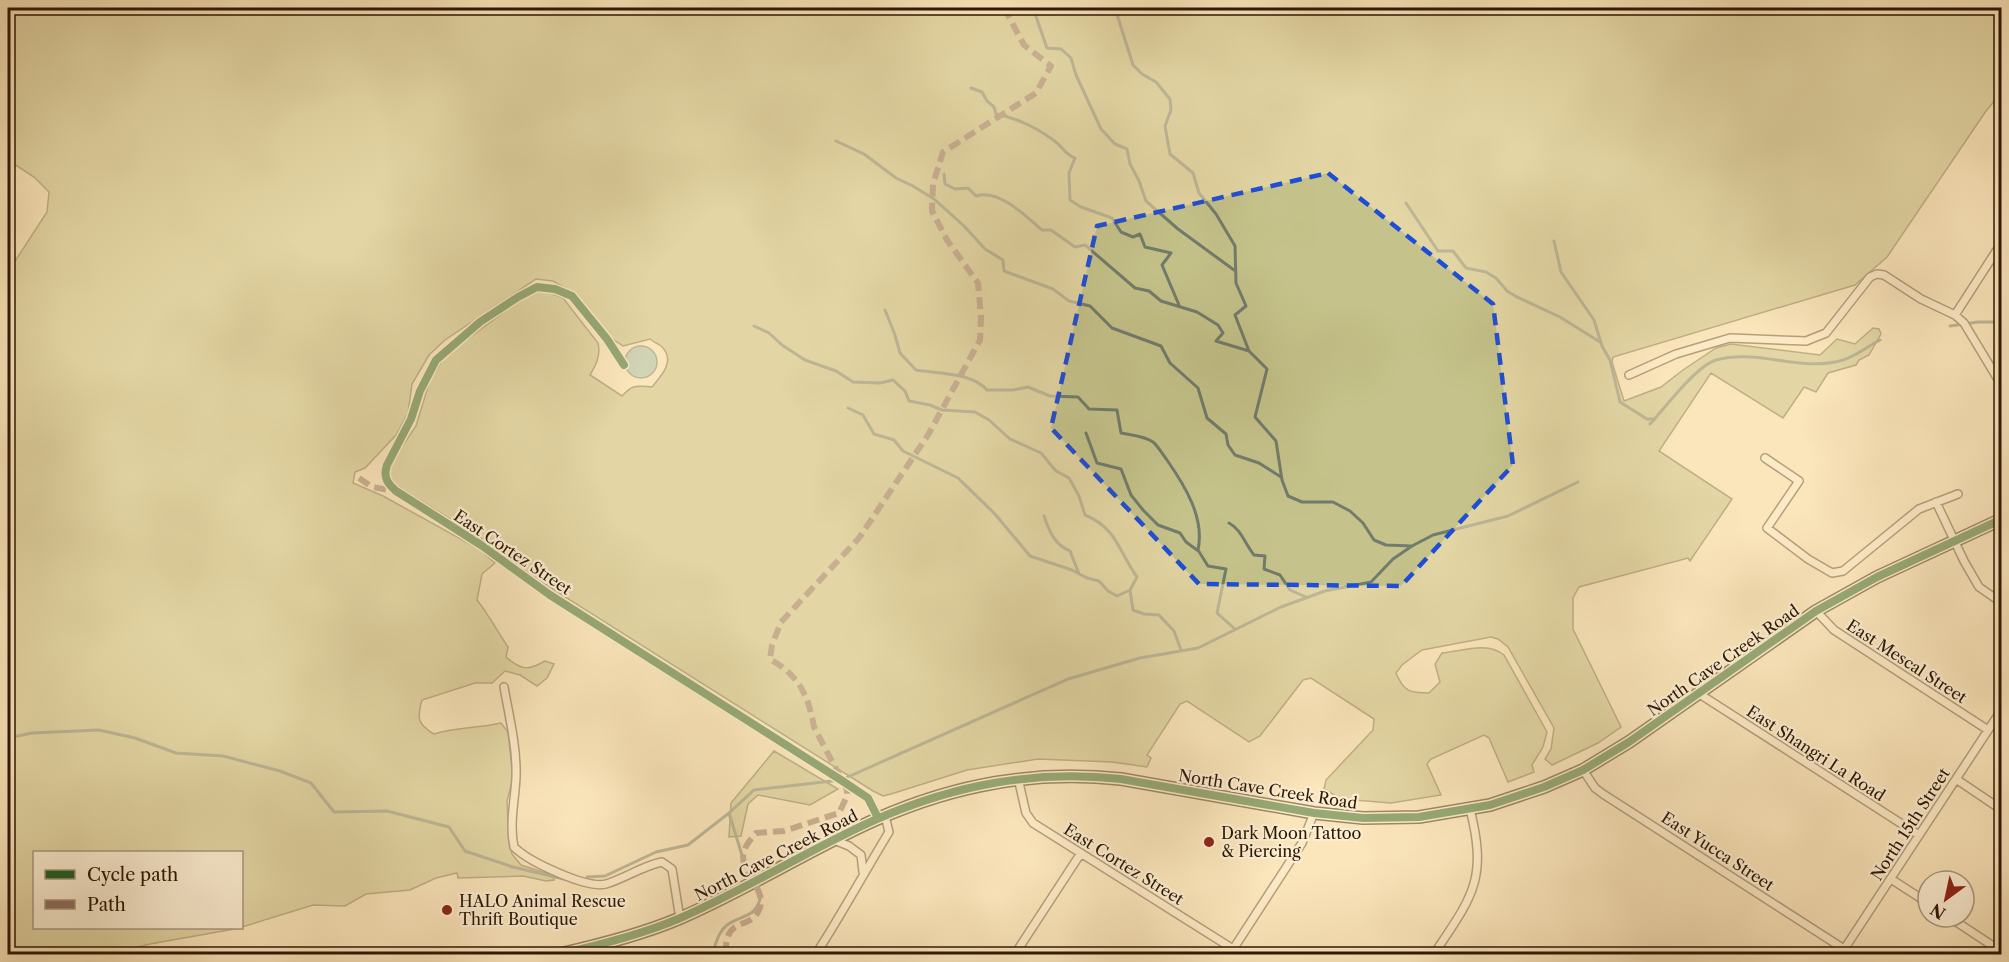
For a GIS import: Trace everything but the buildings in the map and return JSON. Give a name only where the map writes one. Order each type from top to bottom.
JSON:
[{"type":"main road","name":"North Cave Creek Road","points":[[560,954],[627,938],[680,918],[882,817],[967,788],[1018,778],[1070,776],[1121,779],[1314,813],[1389,818],[1419,817],[1470,809],[1516,797],[1583,770],[1629,742],[1816,611],[1877,577],[2001,519]]},
{"type":"street","points":[[1955,315],[2001,243]]},
{"type":"street","points":[[1629,375],[1676,354],[1730,338],[1806,341],[1826,333],[1870,277],[1877,274],[1884,275],[1921,299],[1955,315],[1964,323],[2001,386]]},
{"type":"street","name":"East Cortez Street","points":[[624,365],[607,339],[572,296],[555,289],[537,287],[480,322],[455,341],[436,360],[384,472],[388,484],[550,594],[868,798],[882,817]]},
{"type":"street","points":[[1765,458],[1798,481],[1767,528],[1825,570],[1837,573],[1859,559],[1919,509],[1958,494]]},
{"type":"street","points":[[1936,502],[1979,587],[2001,603]]},
{"type":"street","name":"East Mescal Street","points":[[1816,611],[1834,630],[1988,730]]},
{"type":"street","points":[[504,687],[510,718],[516,777],[512,807],[514,847],[540,866],[595,886],[608,884],[649,864],[662,862],[672,869],[680,918]]},
{"type":"street","name":"East Shangri La Road","points":[[1698,693],[1919,835]]},
{"type":"street","name":"North 15th Street","points":[[1843,952],[2001,709]]},
{"type":"street","name":"East Yucca Street","points":[[1583,770],[1595,788],[1603,794],[1843,952]]},
{"type":"street","name":"East Cortez Street","points":[[1018,778],[1029,819],[1231,952],[1241,954]]},
{"type":"street","points":[[1956,779],[2001,810]]},
{"type":"street","points":[[1434,954],[1464,908],[1475,883],[1479,862],[1470,809]]},
{"type":"street","points":[[1231,952],[1302,843],[1314,813]]},
{"type":"street","points":[[816,954],[849,904],[863,875],[889,832],[882,817]]},
{"type":"street","points":[[834,840],[849,846],[861,855],[864,866],[863,875]]},
{"type":"street","points":[[1015,954],[1081,853]]},
{"type":"street","points":[[1891,879],[1916,895]]},
{"type":"street","points":[[1967,929],[2001,952]]},
{"type":"highlighted area","points":[[1328,173],[1493,304],[1513,465],[1401,586],[1199,584],[1051,428],[1097,226]]},
{"type":"shaded area","points":[[8,8],[2001,8],[2002,92],[1986,111],[1887,257],[1855,285],[1613,357],[1612,362],[1624,401],[1661,387],[1716,348],[1731,344],[1820,355],[1837,339],[1855,344],[1873,328],[1879,329],[1881,334],[1869,355],[1859,360],[1856,365],[1828,373],[1816,392],[1804,387],[1783,418],[1711,373],[1659,451],[1732,499],[1690,561],[1688,558],[1579,587],[1573,598],[1573,629],[1621,727],[1598,743],[1552,765],[1545,759],[1551,749],[1554,728],[1508,647],[1498,639],[1491,637],[1422,650],[1402,665],[1396,673],[1408,690],[1429,693],[1440,682],[1435,664],[1442,653],[1490,648],[1504,655],[1547,732],[1543,747],[1532,765],[1534,772],[1508,782],[1489,738],[1484,735],[1431,759],[1427,764],[1441,795],[1391,803],[1341,799],[1324,789],[1326,780],[1373,730],[1374,719],[1311,678],[1303,680],[1260,736],[1249,742],[1187,701],[1180,704],[1147,755],[1151,758],[1147,767],[1112,762],[1038,759],[967,770],[883,796],[535,578],[481,538],[397,486],[389,477],[392,461],[416,426],[430,380],[445,356],[531,292],[548,292],[563,298],[598,343],[597,360],[590,375],[622,396],[635,387],[652,387],[659,378],[668,358],[662,347],[650,339],[623,346],[608,336],[572,292],[553,281],[536,279],[445,340],[429,355],[412,384],[408,413],[396,435],[365,468],[355,472],[353,483],[383,496],[479,549],[495,563],[482,574],[477,600],[508,647],[506,657],[516,665],[525,668],[545,661],[554,664],[547,678],[537,686],[520,675],[505,671],[492,683],[475,683],[422,700],[419,716],[421,724],[434,734],[501,723],[508,732],[513,778],[507,801],[509,842],[512,854],[521,865],[549,874],[554,880],[546,881],[523,876],[458,878],[457,873],[436,878],[410,890],[366,894],[345,906],[313,905],[243,927],[243,851],[33,851],[33,929],[234,929],[150,944],[111,954],[8,954],[8,272],[47,212],[49,192],[34,177],[8,160]]},
{"type":"shaded area","points":[[641,346],[652,351],[657,362],[652,373],[641,378],[630,373],[625,362],[630,351]]},
{"type":"shaded area","points":[[774,751],[838,789],[810,805],[758,795],[748,804],[741,836],[729,837],[731,803]]},
{"type":"waterway","points":[[1033,8],[1047,48],[1061,49],[1071,58],[1076,75],[1101,129],[1115,144],[1127,149],[1130,164],[1146,201],[1178,229],[1234,270]]},
{"type":"waterway","points":[[1115,8],[1133,65],[1142,74],[1156,82],[1170,99],[1171,110],[1165,126],[1170,154],[1193,173],[1199,193],[1216,214],[1235,246],[1236,283],[1246,306],[1235,315],[1249,351],[1267,369],[1255,417],[1276,441],[1282,480],[1288,496],[1302,502],[1333,502],[1350,511],[1363,523],[1374,540],[1386,545],[1412,546]]},
{"type":"waterway","points":[[971,88],[982,92],[994,107],[996,114],[1012,118],[1036,129],[1075,158],[1069,173],[1070,200],[1081,207],[1112,218],[1121,232],[1133,237],[1140,234],[1145,247],[1171,253],[1162,265],[1179,305]]},
{"type":"waterway","points":[[836,141],[864,154],[896,178],[934,199],[985,249],[1003,260],[1004,271],[1053,289],[1069,301],[1090,306],[1112,328],[1161,346],[1170,363],[1198,388],[1207,418],[1226,434],[1228,445],[1235,455],[1259,463],[1281,477]]},
{"type":"waterway","points":[[944,174],[945,184],[955,189],[968,188],[976,196],[993,196],[1003,200],[1042,230],[1051,230],[1075,247],[1085,245],[1135,288],[1149,291],[1161,301],[1197,312],[1218,325],[1223,333],[1216,341],[1249,351]]},
{"type":"waterway","points":[[1406,203],[1438,251],[1453,251],[1466,268],[1486,272],[1496,278],[1507,291],[1560,317],[1600,342]]},
{"type":"waterway","points":[[1554,241],[1561,272],[1594,320],[1602,346],[1610,360],[1620,402],[1647,419],[1655,419]]},
{"type":"waterway","points":[[885,310],[900,353],[916,370],[964,377],[987,390],[1013,390],[1028,387],[1050,396],[1078,397],[1089,409],[1117,410],[1121,433],[1142,437],[1153,442],[1187,491],[1199,526],[1198,550],[1208,566],[1226,569],[1217,613],[1235,629]]},
{"type":"waterway","points":[[1950,326],[1978,322],[2002,322]]},
{"type":"waterway","points":[[754,326],[769,333],[782,345],[805,360],[836,371],[853,382],[880,383],[893,380],[905,391],[909,401],[942,410],[975,412],[989,420],[1010,439],[1041,453],[1056,471],[1069,478],[1079,496],[1085,515],[1096,520],[1116,541],[1137,577],[1130,590],[1133,610],[1144,614],[1159,615],[1174,631],[1181,650]]},
{"type":"waterway","points":[[1650,424],[1699,370],[1716,360],[1748,357],[1795,363],[1827,363],[1848,358],[1880,340]]},
{"type":"waterway","points":[[848,408],[863,415],[874,434],[894,440],[903,451],[958,478],[995,514],[1030,556],[1099,581],[1108,591],[1117,596],[1130,590]]},
{"type":"waterway","points":[[1086,433],[1097,463],[1121,469],[1131,495],[1143,510],[1158,525],[1180,533],[1186,542],[1197,550]]},
{"type":"waterway","points":[[587,877],[605,876],[656,852],[688,845],[754,790],[841,780],[1068,679],[1140,658],[1198,648],[1281,607],[1325,591],[1371,582],[1393,559],[1433,535],[1508,516],[1578,482]]},
{"type":"waterway","points":[[1044,516],[1053,537],[1070,551],[1079,574]]},
{"type":"waterway","points":[[1229,523],[1240,533],[1254,555],[1265,556],[1264,569],[1280,575],[1290,590],[1306,597]]},
{"type":"waterway","points":[[8,738],[32,733],[99,730],[135,738],[176,753],[223,756],[280,771],[311,783],[334,812],[387,811],[449,827],[465,851],[513,867],[564,879]]},
{"type":"waterway","points":[[729,813],[745,865]]},
{"type":"waterway","points":[[712,954],[721,931],[733,921],[753,912],[761,895]]},
{"type":"marked path","points":[[726,954],[726,942],[733,928],[755,916],[761,902],[760,894],[744,864],[743,857],[746,847],[756,833],[784,831],[839,813],[847,796],[847,790],[814,727],[809,705],[801,687],[788,672],[770,659],[772,645],[781,622],[859,538],[928,435],[980,340],[981,317],[978,283],[947,240],[932,211],[933,184],[943,152],[1036,93],[1051,66],[1024,45],[1004,8]]},
{"type":"marked path","points":[[359,478],[372,487],[395,491]]},
{"type":"cycle path","points":[[624,365],[607,339],[572,296],[555,289],[537,287],[480,322],[436,360],[420,391],[411,419],[387,465],[385,473],[387,480],[396,491],[481,545],[550,595],[868,798],[878,818]]},
{"type":"cycle path","points":[[560,954],[664,925],[703,908],[877,819],[937,797],[997,782],[1058,777],[1121,779],[1314,813],[1363,818],[1419,817],[1490,805],[1544,787],[1583,770],[1629,742],[1816,611],[1877,577],[2002,519]]},
{"type":"place","name":"Dark Moon Tattoo & Piercing","points":[[1209,842]]},
{"type":"place","name":"HALO Animal Rescue Thrift Boutique","points":[[447,910]]}]
